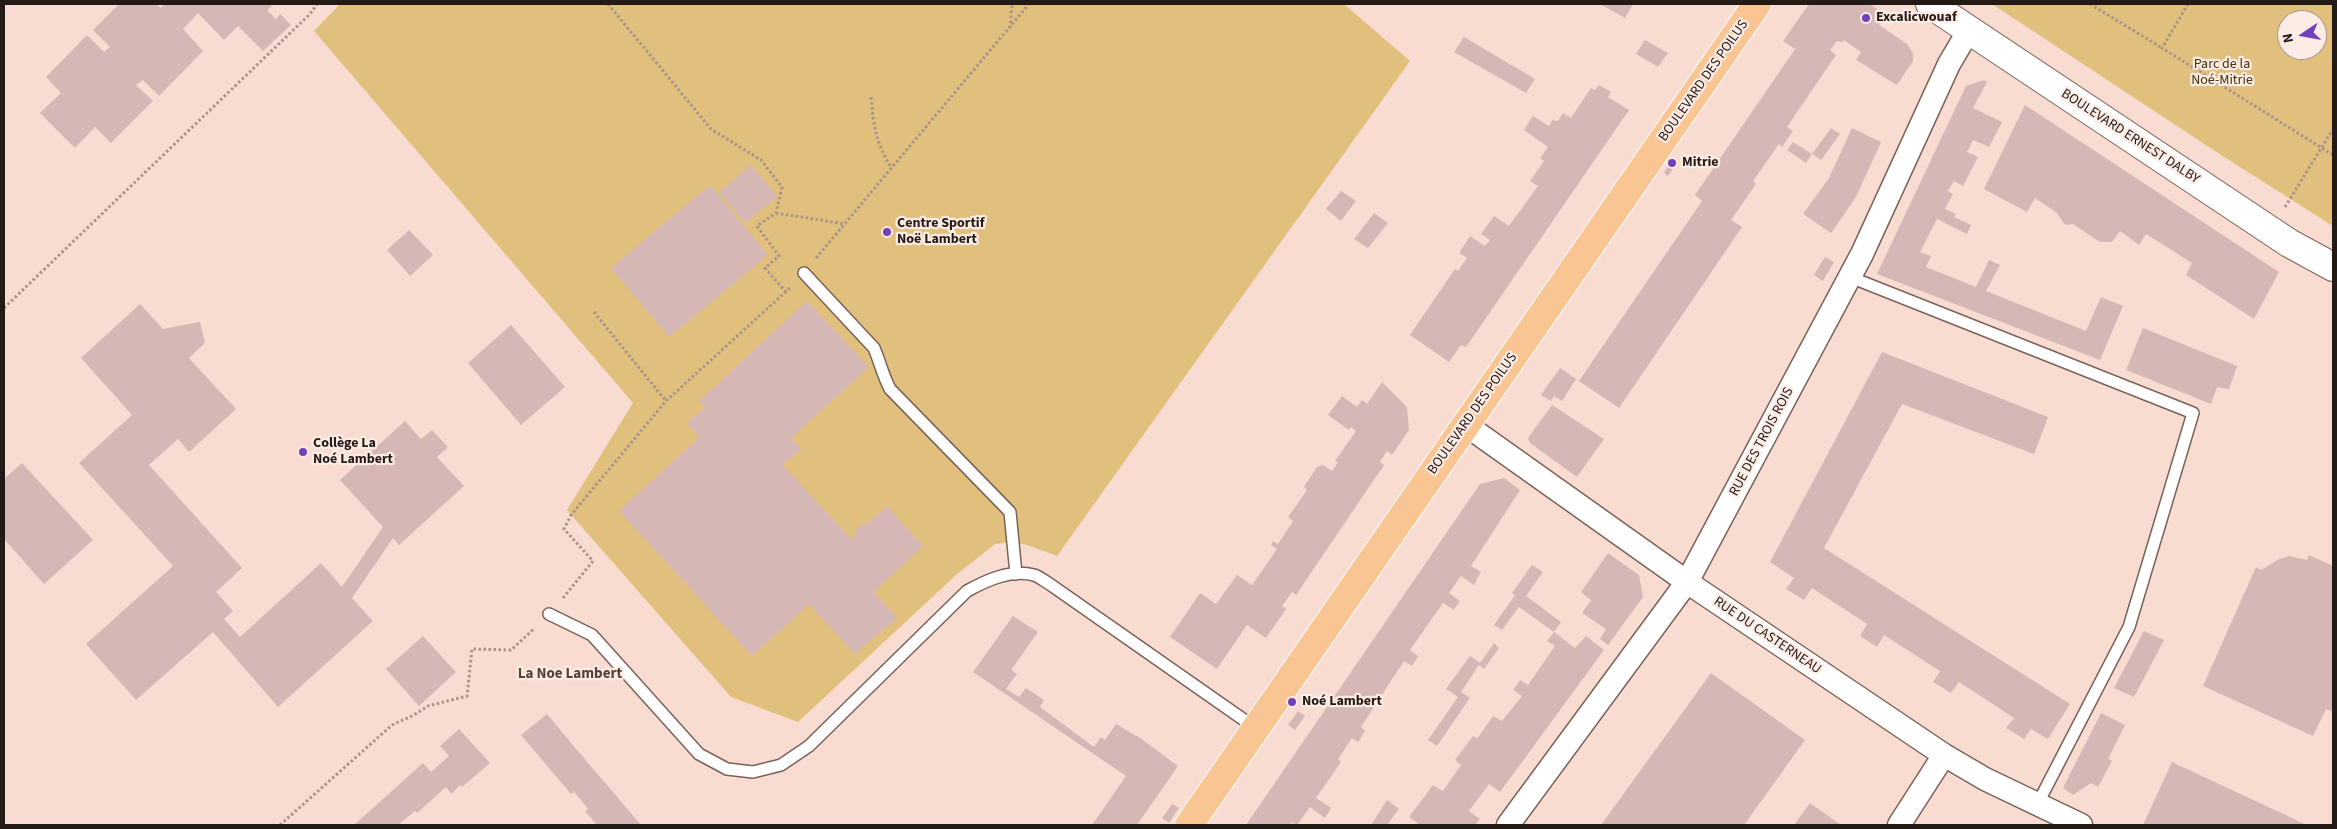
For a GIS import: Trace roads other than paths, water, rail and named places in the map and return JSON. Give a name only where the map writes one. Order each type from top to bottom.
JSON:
[{"type":"main road","name":"BOULEVARD DES POILUS","points":[[1189,825],[1757,4]]},
{"type":"street","name":"BOULEVARD ERNEST DALBY","points":[[1930,4],[2272,231],[2333,267]]},
{"type":"street","name":"RUE DES TROIS ROIS","points":[[1508,825],[1687,582],[1850,277],[1949,64],[1969,30]]},
{"type":"street","name":"RUE DU CASTERNEAU","points":[[1466,425],[1687,582],[1944,755],[1985,779],[2081,825]]},
{"type":"street","points":[[1899,825],[1944,755]]},
{"type":"lane","points":[[804,273],[874,348],[890,389],[1010,512],[1016,574]]},
{"type":"lane","points":[[1850,277],[2193,413],[2129,627],[2037,805]]},
{"type":"lane","points":[[549,614],[592,636],[699,754],[728,769],[753,772],[781,765],[809,746],[967,591],[991,578],[1016,574],[1035,575],[1051,585],[1257,729]]},
{"type":"place","name":"Excalicwouaf","points":[[1866,18]]},
{"type":"place","name":"Mitrie","points":[[1672,163]]},
{"type":"place","name":"Centre Sportif Noë Lambert","points":[[887,232]]},
{"type":"place","name":"Collège La Noé Lambert","points":[[303,452]]},
{"type":"place","name":"Noé Lambert","points":[[1292,702]]},
{"type":"district","name":"La Noe Lambert","points":[[570,675]]},
{"type":"park label","name":"Parc de la Noé-Mitrie","points":[[2222,74]]}]
